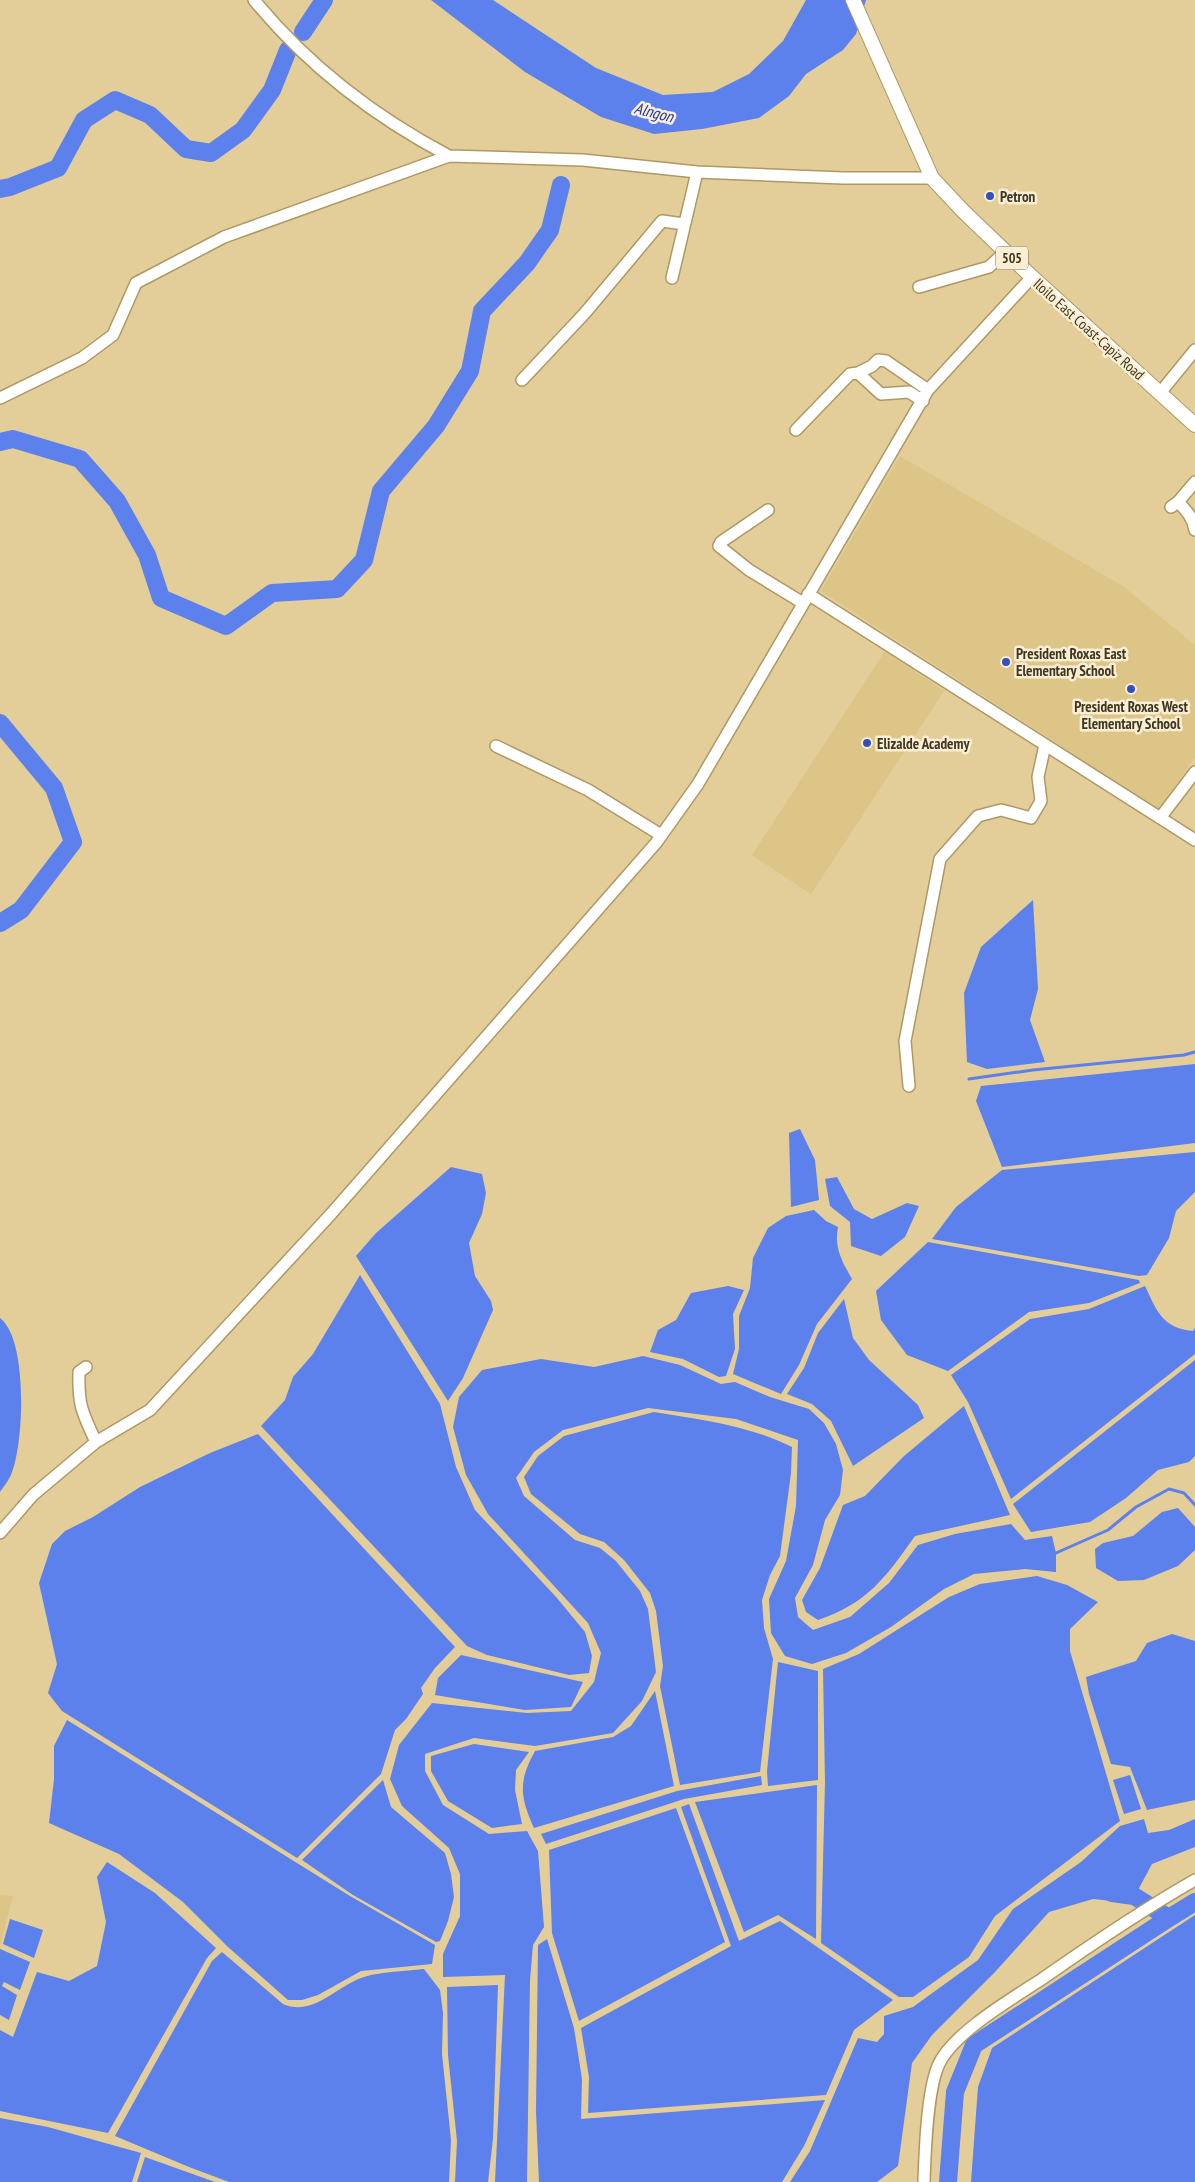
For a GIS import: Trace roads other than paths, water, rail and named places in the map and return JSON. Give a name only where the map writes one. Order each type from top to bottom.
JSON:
[{"type":"main road","name":"Iloilo East Coast-Capiz Road","points":[[852,0],[932,178],[1005,252],[1195,425]]},
{"type":"street","points":[[254,0],[268,17],[330,79],[406,133],[449,156]]},
{"type":"street","points":[[0,398],[82,358],[113,335],[136,283],[224,237],[449,156],[583,160],[697,172],[843,178],[932,178]]},
{"type":"street","points":[[672,278],[697,172]]},
{"type":"street","points":[[522,380],[584,313],[662,221],[684,224]]},
{"type":"street","points":[[919,287],[989,267],[1005,252]]},
{"type":"street","points":[[0,1533],[33,1495],[96,1442],[150,1410],[331,1214],[661,835],[698,784],[805,598],[926,396],[1032,277]]},
{"type":"street","points":[[1160,393],[1195,350]]},
{"type":"street","points":[[796,430],[850,374],[858,373],[872,366],[878,360],[886,361],[926,396]]},
{"type":"street","points":[[858,373],[881,394],[909,392],[926,396]]},
{"type":"street","points":[[1195,482],[1175,504],[1188,512],[1194,522],[1195,530]]},
{"type":"street","points":[[768,510],[721,542],[719,546],[749,570],[805,598],[1045,745],[1195,840]]},
{"type":"street","points":[[909,1086],[905,1041],[940,859],[978,816],[1001,810],[1031,818],[1041,801],[1038,778],[1045,745]]},
{"type":"street","points":[[496,746],[588,790],[661,835]]},
{"type":"street","points":[[1160,818],[1195,772]]},
{"type":"street","points":[[86,1367],[79,1372],[78,1399],[82,1413],[96,1442]]},
{"type":"street","points":[[924,2182],[932,2085],[939,2064],[952,2046],[977,2023],[1142,1910],[1195,1880]]},
{"type":"water","name":"Alngon","points":[[431,0],[493,0],[596,68],[663,95],[713,92],[749,74],[783,41],[806,0],[866,0],[856,34],[843,50],[806,74],[789,96],[759,118],[702,129],[654,134],[601,117],[525,72]]},
{"type":"water","points":[[1033,900],[1038,989],[1030,1020],[1045,1062],[987,1069],[967,1062],[964,993],[981,947]]},
{"type":"water","points":[[1195,1064],[1195,1143],[1002,1167],[976,1101],[981,1086]]},
{"type":"water","points":[[800,1129],[815,1160],[819,1200],[791,1207],[789,1133]]},
{"type":"water","points":[[1195,1152],[1195,1192],[1176,1211],[1169,1238],[1147,1275],[1139,1276],[932,1239],[956,1207],[1002,1170]]},
{"type":"water","points":[[451,1167],[482,1174],[486,1193],[482,1214],[469,1243],[475,1276],[491,1301],[493,1310],[463,1378],[448,1401],[356,1256],[376,1233]]},
{"type":"water","points":[[837,1177],[854,1209],[872,1219],[907,1203],[919,1206],[905,1237],[881,1256],[851,1246],[850,1222],[830,1206],[825,1179]]},
{"type":"water","points":[[814,1210],[826,1221],[838,1227],[838,1248],[852,1279],[817,1324],[799,1365],[781,1394],[733,1374],[739,1349],[739,1316],[750,1288],[753,1258],[768,1228],[786,1216]]},
{"type":"water","points":[[928,1242],[1139,1280],[1140,1283],[1089,1303],[1029,1312],[948,1371],[907,1355],[881,1320],[876,1291]]},
{"type":"water","points":[[360,1275],[440,1404],[456,1467],[475,1510],[557,1598],[585,1632],[592,1656],[589,1673],[569,1675],[487,1655],[467,1646],[261,1426],[285,1400],[293,1377],[313,1354]]},
{"type":"water","points":[[728,1286],[744,1290],[733,1314],[735,1349],[726,1376],[719,1377],[683,1359],[650,1352],[658,1330],[676,1320],[691,1293]]},
{"type":"water","points":[[1145,1286],[1157,1310],[1167,1322],[1183,1329],[1193,1331],[1195,1328],[1195,1354],[1011,1499],[968,1402],[951,1375],[1030,1319],[1089,1309]]},
{"type":"water","points":[[844,1299],[853,1338],[869,1360],[918,1405],[924,1418],[853,1466],[831,1421],[812,1404],[787,1394],[804,1368],[818,1333]]},
{"type":"water","points":[[0,1318],[9,1329],[15,1347],[19,1368],[21,1416],[16,1458],[11,1475],[0,1492]]},
{"type":"water","points":[[643,1356],[680,1365],[721,1384],[735,1382],[770,1397],[809,1409],[824,1423],[836,1444],[843,1470],[840,1495],[825,1520],[813,1565],[795,1598],[798,1617],[813,1630],[850,1617],[889,1583],[918,1545],[955,1534],[1011,1524],[1025,1540],[1052,1536],[1056,1553],[1056,1572],[1025,1569],[974,1574],[944,1589],[891,1627],[846,1653],[812,1664],[785,1656],[771,1633],[769,1599],[786,1561],[796,1506],[798,1440],[736,1419],[648,1408],[563,1430],[534,1452],[516,1478],[524,1496],[575,1540],[600,1548],[616,1561],[640,1591],[648,1609],[656,1672],[642,1701],[613,1733],[535,1746],[474,1738],[425,1754],[425,1771],[443,1805],[489,1834],[527,1831],[538,1851],[544,1927],[533,1945],[530,1980],[527,2182],[495,2182],[505,1975],[443,1977],[443,1954],[460,1916],[460,1874],[449,1848],[402,1806],[390,1779],[399,1745],[432,1703],[527,1713],[571,1711],[594,1682],[601,1653],[588,1623],[488,1514],[466,1475],[453,1427],[459,1397],[482,1370],[541,1359],[594,1367]]},
{"type":"water","points":[[1195,1360],[1195,1456],[1189,1462],[1158,1470],[1126,1498],[1090,1522],[1031,1532],[1013,1504]]},
{"type":"water","points":[[964,1406],[1010,1515],[915,1536],[884,1577],[863,1597],[850,1606],[818,1620],[806,1612],[802,1600],[820,1568],[843,1505],[865,1496],[904,1456]]},
{"type":"water","points":[[654,1412],[741,1428],[792,1447],[791,1473],[780,1556],[770,1575],[762,1600],[764,1628],[773,1659],[760,1772],[680,1785],[660,1686],[663,1666],[656,1611],[650,1593],[624,1560],[604,1542],[580,1534],[531,1494],[524,1477],[538,1456],[564,1436]]},
{"type":"water","points":[[258,1434],[455,1647],[435,1668],[421,1688],[423,1694],[406,1719],[395,1730],[381,1774],[297,1858],[62,1711],[48,1693],[57,1664],[39,1583],[52,1544],[65,1531],[93,1517],[140,1487],[210,1453]]},
{"type":"water","points":[[1178,1508],[1195,1527],[1195,1550],[1178,1566],[1144,1580],[1118,1581],[1096,1568],[1095,1549],[1103,1543],[1133,1536],[1162,1512]]},
{"type":"water","points":[[1037,1576],[1067,1585],[1098,1602],[1070,1629],[1070,1651],[1120,1821],[995,1916],[969,1957],[913,1997],[899,1997],[821,1943],[825,1782],[823,1669],[859,1654],[949,1597],[980,1584]]},
{"type":"water","points":[[1172,1634],[1195,1641],[1195,1800],[1147,1810],[1130,1767],[1111,1764],[1089,1694],[1086,1677],[1136,1661],[1147,1643]]},
{"type":"water","points":[[461,1655],[583,1682],[571,1707],[525,1710],[435,1695],[438,1678]]},
{"type":"water","points":[[778,1662],[818,1671],[818,1780],[768,1786],[767,1771]]},
{"type":"water","points":[[655,1691],[674,1786],[534,1828],[526,1807],[523,1789],[526,1772],[535,1751],[613,1737],[631,1726]]},
{"type":"water","points":[[67,1720],[350,1896],[435,1945],[432,1964],[361,1971],[318,1995],[302,2000],[288,2000],[228,1947],[183,1902],[119,1854],[49,1823],[54,1779],[54,1746]]},
{"type":"water","points":[[474,1744],[529,1752],[516,1770],[515,1790],[522,1824],[492,1828],[448,1801],[431,1771],[431,1756]]},
{"type":"water","points":[[1130,1775],[1141,1809],[1124,1814],[1113,1780]]},
{"type":"water","points":[[761,1776],[762,1785],[684,1799],[546,1844],[541,1834],[677,1791]]},
{"type":"water","points":[[383,1780],[391,1807],[445,1853],[451,1874],[454,1897],[448,1921],[440,1941],[436,1942],[353,1895],[302,1860]]},
{"type":"water","points":[[817,1785],[816,1939],[778,1915],[744,1932],[695,1802]]},
{"type":"water","points":[[689,1804],[739,1941],[780,1921],[893,2000],[854,2030],[826,2095],[588,2113],[589,2077],[581,2028],[731,1946],[681,1807]]},
{"type":"water","points":[[676,1808],[725,1942],[579,2021],[552,1933],[549,1850]]},
{"type":"water","points":[[1144,1819],[1148,1833],[1169,1830],[1195,1819],[1195,1847],[1152,1864],[1131,1903],[1093,1899],[1049,1912],[995,1972],[932,2035],[912,2063],[898,2166],[877,2182],[790,2182],[810,2151],[858,2038],[877,2042],[884,2034],[884,2016],[913,2007],[978,1960],[1013,1909],[1081,1862],[1120,1826]]},
{"type":"water","points":[[107,1862],[155,1893],[216,1948],[207,1958],[108,2133],[0,2111],[0,2030],[13,2037],[37,1972],[69,1981],[97,1966],[106,1922],[97,1877]]},
{"type":"water","points":[[1195,1915],[1195,2182],[971,2182],[978,2087],[992,2048]]},
{"type":"water","points":[[10,1919],[43,1930],[34,1958],[3,1944]]},
{"type":"water","points":[[547,1939],[574,2028],[582,2079],[581,2119],[825,2100],[804,2146],[782,2182],[539,2182],[536,2112],[538,1945]]},
{"type":"water","points":[[0,1949],[30,1962],[20,1990],[4,1982],[2,1986],[17,1995],[9,2020],[0,2015]]},
{"type":"water","points":[[222,1952],[283,2004],[294,2007],[314,2004],[361,1978],[383,1973],[424,1969],[440,1990],[443,2013],[442,2054],[451,2140],[449,2182],[229,2182],[115,2136],[212,1961]]},
{"type":"water","points":[[498,1985],[493,2139],[488,2182],[455,2182],[457,2141],[448,2055],[447,1987]]},
{"type":"water","points":[[0,2118],[48,2127],[141,2153],[132,2182],[0,2182]]},
{"type":"water","points":[[145,2157],[215,2182],[137,2182]]},
{"type":"waterway","points":[[303,32],[324,0]]},
{"type":"waterway","points":[[0,189],[10,187],[58,168],[84,120],[115,100],[150,115],[186,149],[211,153],[243,130],[272,90],[288,50]]},
{"type":"waterway","points":[[0,442],[13,439],[80,459],[117,501],[147,555],[161,598],[226,626],[272,593],[337,589],[364,560],[381,491],[436,426],[470,371],[482,311],[527,263],[550,230],[561,185]]},
{"type":"waterway","points":[[0,723],[54,788],[73,842],[21,910],[0,923]]},
{"type":"waterway","points":[[969,1079],[1033,1070],[1184,1055],[1195,1052]]},
{"type":"waterway","points":[[1056,1553],[1108,1530],[1136,1507],[1169,1489],[1184,1493],[1195,1505]]},
{"type":"waterway","points":[[1112,1893],[1134,1896],[1169,1918],[1195,1902]]},
{"type":"waterway","points":[[948,2182],[955,2092],[974,2045],[1169,1918]]},
{"type":"place","name":"Petron","points":[[990,196]]},
{"type":"place","name":"President Roxas East Elementary School","points":[[1006,662]]},
{"type":"place","name":"President Roxas West Elementary School","points":[[1131,689]]},
{"type":"place","name":"Elizalde Academy","points":[[867,743]]}]
